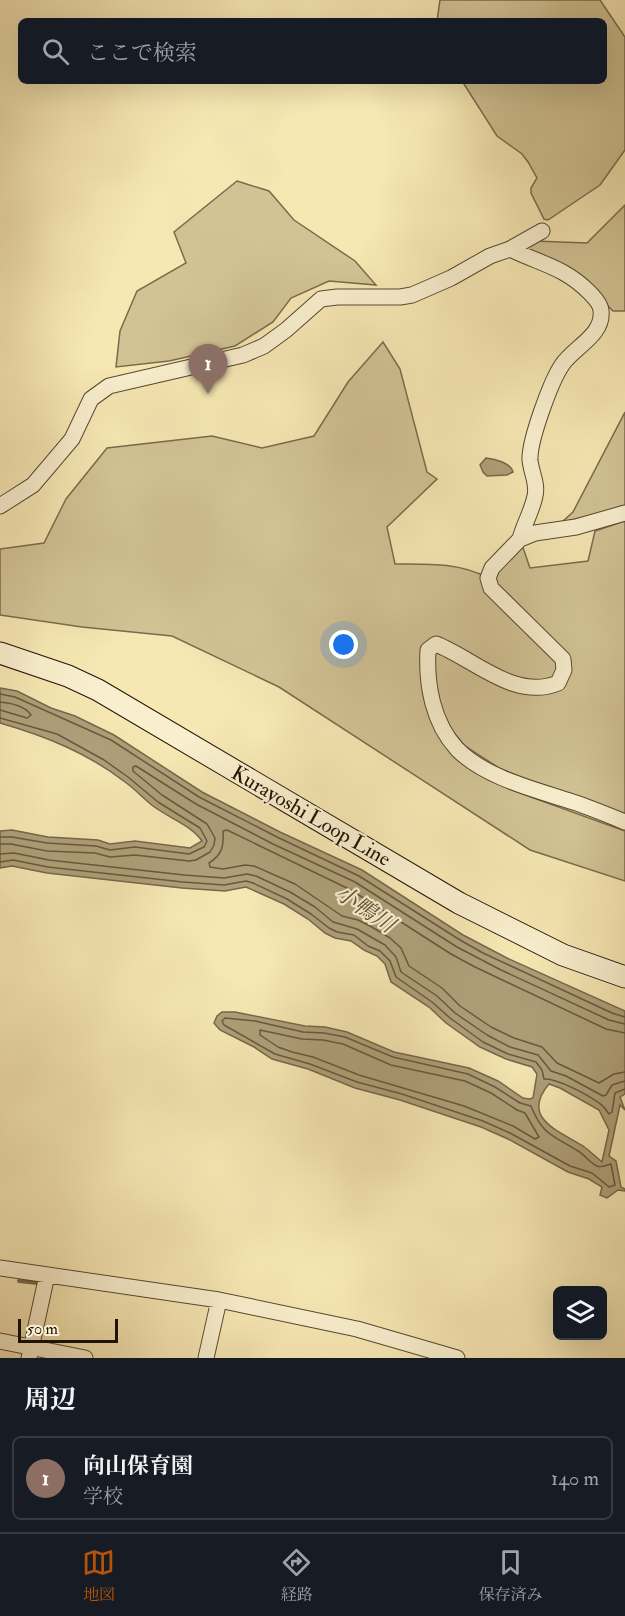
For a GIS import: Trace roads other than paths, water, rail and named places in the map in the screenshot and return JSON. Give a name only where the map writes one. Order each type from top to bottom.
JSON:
[{"type":"main road","name":"Kurayoshi Loop Line","points":[[0,653],[68,676],[98,690],[459,903],[563,954],[625,977]]},
{"type":"street","points":[[0,506],[33,485],[72,439],[91,399],[109,386],[243,355],[264,346],[321,299],[412,295],[451,278],[490,256],[510,249],[542,231]]},
{"type":"street","points":[[510,249],[575,278],[595,297],[602,310],[600,324],[582,346],[562,364],[546,397],[530,459],[536,493],[531,514],[520,539],[492,568],[488,578],[491,588],[563,659],[564,670],[558,683],[545,688],[524,687],[502,680],[454,651],[436,644],[428,651],[427,672],[432,703],[442,728],[457,748],[470,760],[525,786],[625,822]]},
{"type":"street","points":[[520,539],[535,533],[576,527],[625,513]]},
{"type":"street","points":[[0,1268],[219,1300],[357,1329],[457,1358]]},
{"type":"street","points":[[30,1352],[47,1275]]},
{"type":"street","points":[[206,1358],[219,1300]]},
{"type":"street","points":[[0,1341],[30,1352],[85,1358]]},
{"type":"water","points":[[486,458],[506,464],[513,472],[507,475],[487,476],[480,465]]},
{"type":"water","name":"小鴨川","points":[[0,688],[17,691],[51,708],[75,716],[114,735],[202,792],[362,870],[463,935],[507,958],[625,1011],[625,1094],[620,1097],[625,1110],[620,1105],[609,1156],[616,1161],[621,1187],[625,1191],[618,1190],[607,1198],[600,1195],[602,1187],[589,1179],[568,1172],[481,1127],[400,1100],[355,1088],[308,1069],[272,1059],[220,1030],[214,1023],[222,1012],[235,1012],[305,1026],[325,1027],[347,1032],[394,1052],[469,1068],[498,1081],[523,1098],[533,1098],[537,1074],[532,1067],[506,1059],[480,1047],[446,1023],[429,1007],[391,982],[385,964],[377,956],[351,941],[335,938],[325,933],[284,904],[246,887],[225,891],[182,888],[47,873],[12,866],[0,868],[0,831],[12,830],[48,837],[98,840],[110,844],[135,841],[190,848],[202,841],[192,830],[153,806],[129,785],[96,762],[50,740],[0,723]],"holes":[[[549,1084],[599,1110],[609,1130],[602,1162],[583,1146],[554,1129],[541,1115],[539,1106],[541,1096]]]},
{"type":"waterway","points":[[19,1281],[38,1283]]},
{"type":"place","name":"向山保育園","points":[[208,394]]}]
